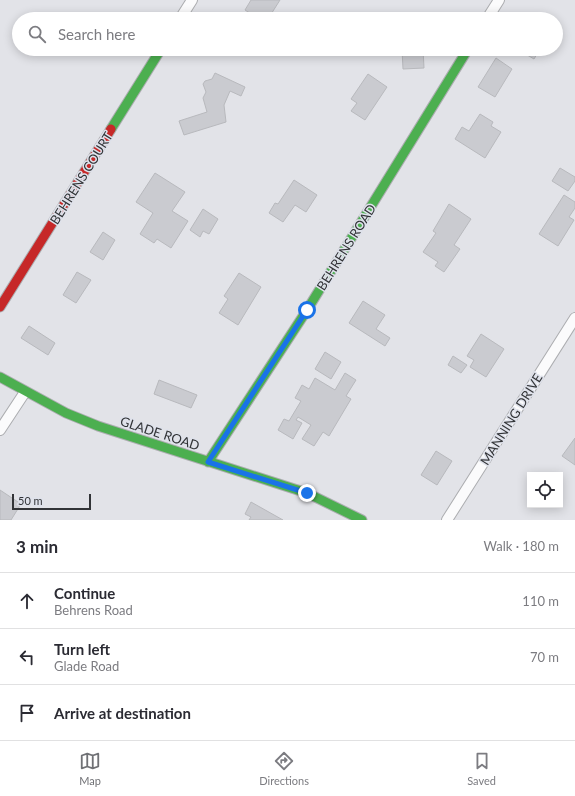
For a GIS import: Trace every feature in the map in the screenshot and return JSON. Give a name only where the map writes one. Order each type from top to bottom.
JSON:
[{"type":"street","points":[[184,12],[192,0]]},
{"type":"street","points":[[491,12],[499,0]]},
{"type":"street","name":"BEHRENS COURT","points":[[0,307],[158,56]]},
{"type":"street","name":"BEHRENS ROAD","points":[[208,462],[307,310],[464,56]]},
{"type":"street","name":"MANNING DRIVE","points":[[447,520],[575,318]]},
{"type":"street","name":"GLADE ROAD","points":[[0,377],[66,413],[98,426],[307,493],[346,516],[362,520]]},
{"type":"street","points":[[0,430],[25,392]]},
{"type":"building","points":[[251,0],[280,0],[272,12],[248,12],[245,10]]},
{"type":"building","points":[[402,56],[423,56],[424,68],[403,69]]},
{"type":"building","points":[[529,56],[536,56],[534,59]]},
{"type":"building","points":[[496,58],[512,69],[495,97],[478,87]]},
{"type":"building","points":[[215,73],[245,87],[241,96],[230,91],[224,105],[226,122],[184,135],[179,121],[207,112],[203,98],[206,92],[203,84],[205,81],[212,79]]},
{"type":"building","points":[[368,74],[387,87],[365,120],[351,111],[357,103],[351,99]]},
{"type":"building","points":[[480,114],[493,122],[491,126],[501,132],[485,158],[455,139],[462,127],[469,131]]},
{"type":"building","points":[[560,168],[575,177],[575,181],[568,191],[552,181]]},
{"type":"building","points":[[155,173],[185,192],[172,211],[188,221],[171,248],[157,239],[154,243],[140,234],[153,213],[136,202]]},
{"type":"building","points":[[294,180],[317,195],[306,212],[295,205],[283,222],[269,213],[275,203],[278,204]]},
{"type":"building","points":[[564,195],[575,202],[575,208],[569,217],[574,220],[558,246],[539,234]]},
{"type":"building","points":[[449,204],[471,219],[454,245],[460,249],[444,272],[435,266],[438,262],[423,252],[436,233],[433,231]]},
{"type":"building","points":[[203,209],[218,219],[209,234],[203,231],[200,237],[190,230]]},
{"type":"building","points":[[103,232],[115,240],[103,260],[90,252]]},
{"type":"building","points":[[77,272],[91,280],[76,303],[63,295]]},
{"type":"building","points":[[239,273],[261,287],[238,325],[219,313],[228,299],[224,296]]},
{"type":"building","points":[[363,301],[385,315],[376,329],[390,338],[385,346],[349,323]]},
{"type":"building","points":[[29,326],[55,343],[48,355],[21,338]]},
{"type":"building","points":[[481,334],[504,349],[486,377],[470,367],[474,360],[467,356]]},
{"type":"building","points":[[325,352],[341,362],[331,379],[315,369]]},
{"type":"building","points":[[453,356],[467,365],[461,373],[448,365]]},
{"type":"building","points":[[345,373],[356,380],[346,396],[351,399],[329,436],[323,432],[314,446],[302,439],[311,425],[298,417],[296,420],[302,423],[293,439],[278,430],[284,419],[289,421],[301,401],[295,398],[302,385],[309,389],[315,378],[335,390]]},
{"type":"building","points":[[159,380],[197,395],[191,408],[154,394]]},
{"type":"building","points":[[575,438],[575,465],[562,456]]},
{"type":"building","points":[[436,451],[452,461],[437,485],[421,475]]},
{"type":"building","points":[[0,490],[21,504],[11,520],[0,520]]},
{"type":"building","points":[[251,502],[283,520],[249,520],[251,517],[245,514]]},
{"type":"traffic: fast","points":[[111,129],[157,56]]},
{"type":"traffic: fast","points":[[208,462],[307,310],[464,56]]},
{"type":"traffic: fast","points":[[0,377],[66,413],[98,426],[307,493],[362,520]]},
{"type":"traffic: jam","points":[[0,307],[111,129]]},
{"type":"route","points":[[307,310],[208,462],[307,493]]}]
